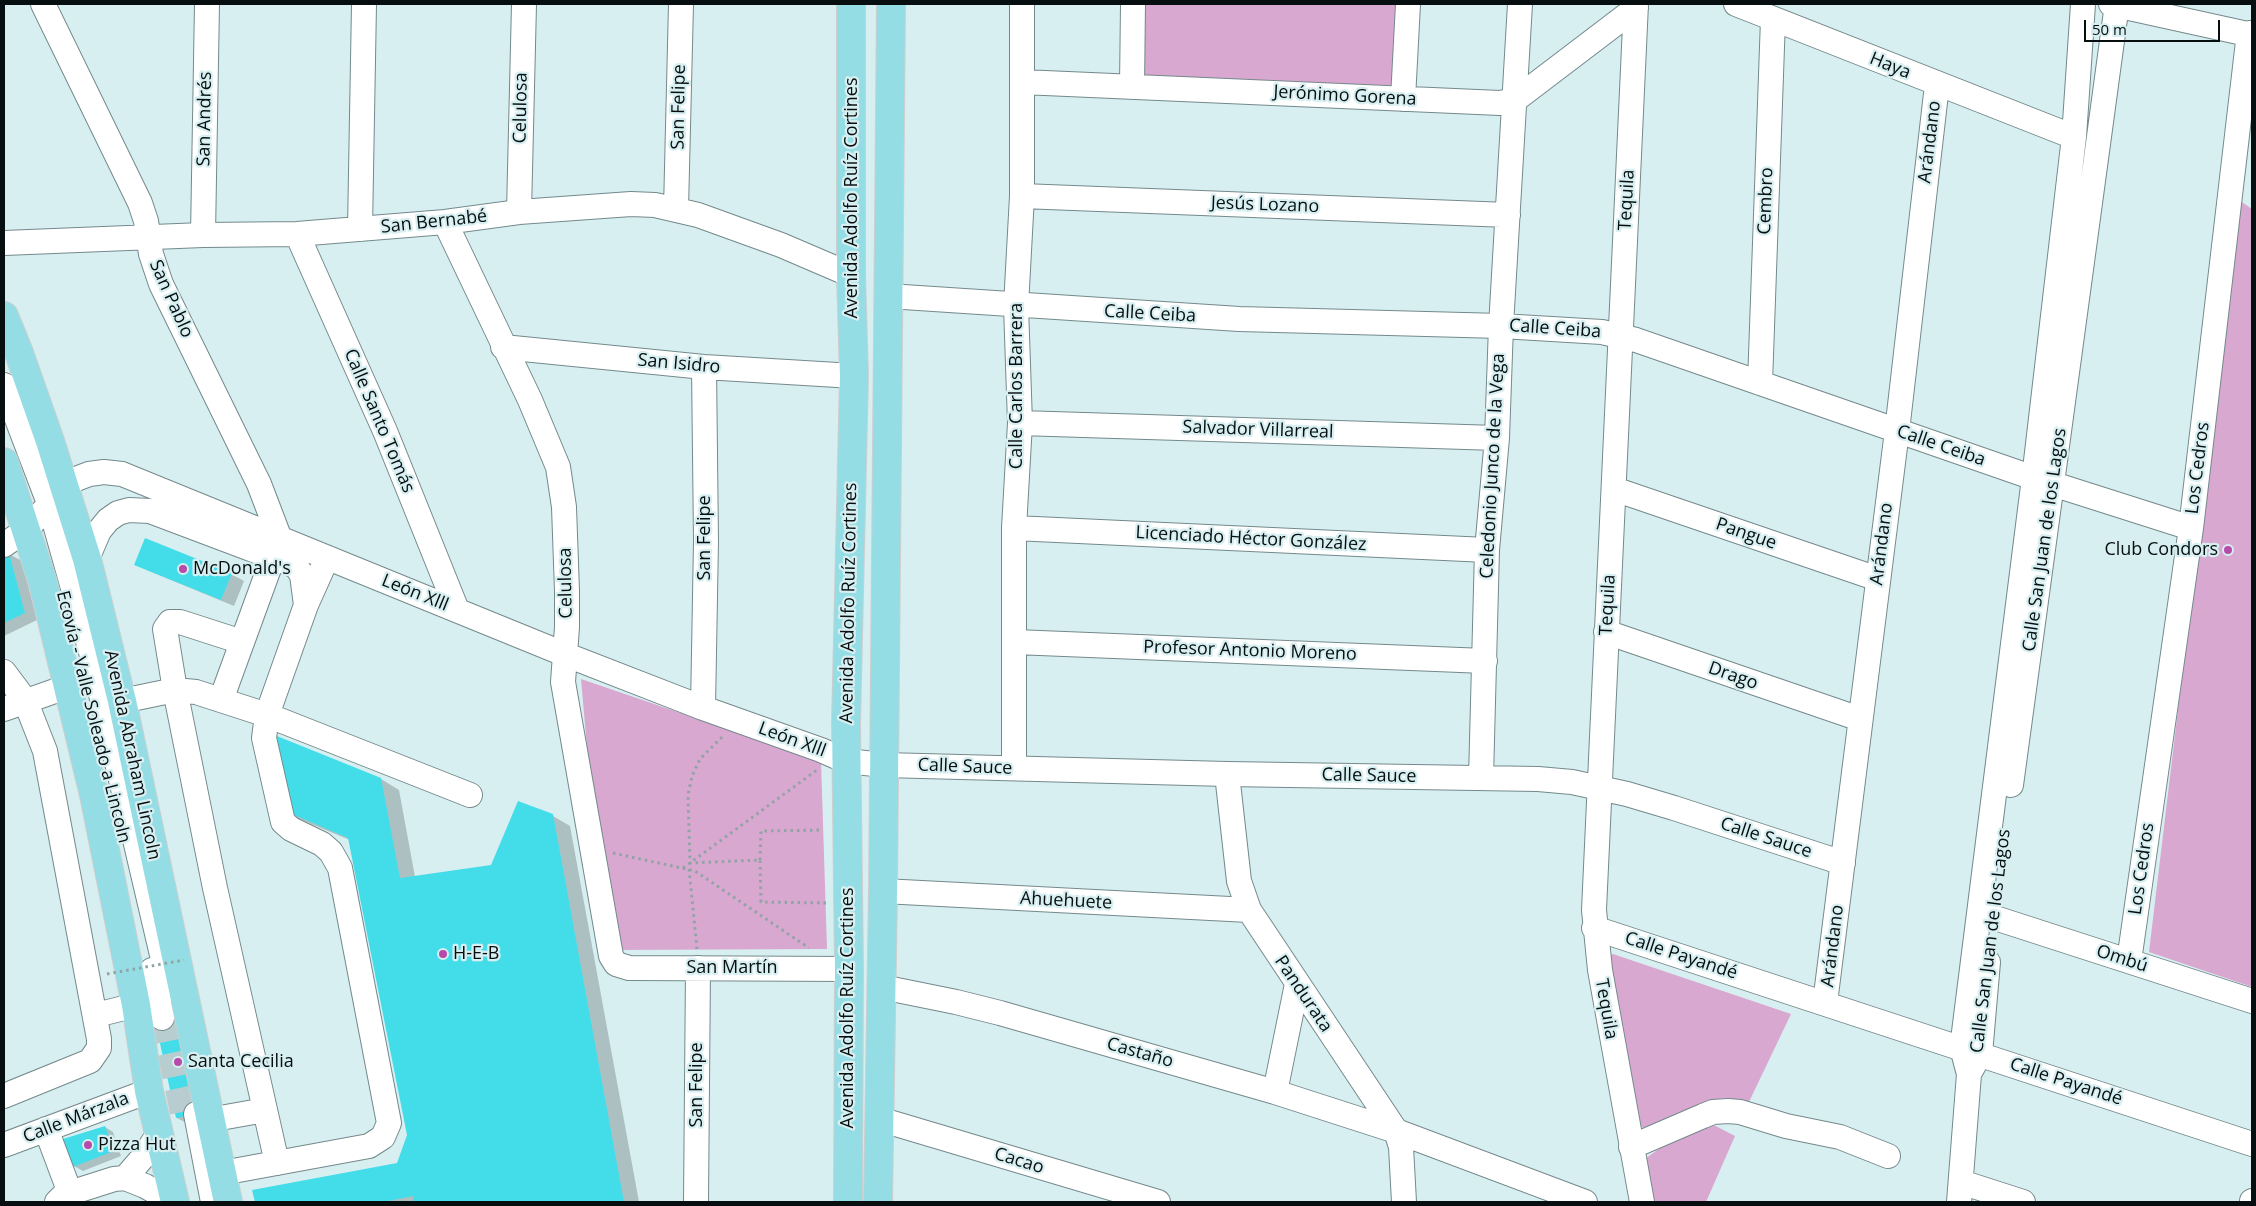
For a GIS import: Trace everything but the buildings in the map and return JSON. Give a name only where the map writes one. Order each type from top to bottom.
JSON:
[{"type":"main road","name":"Avenida Adolfo Ruíz Cortines","points":[[848,1202],[849,969],[833,764],[854,376],[851,275],[851,4]]},
{"type":"main road","name":"Avenida Adolfo Ruíz Cortines","points":[[878,1202],[884,892],[891,4]]},
{"type":"main road","name":"Avenida Abraham Lincoln","points":[[4,316],[19,353],[45,508],[87,559],[122,700],[196,1117],[222,1174],[228,1202]]},
{"type":"main road","points":[[4,462],[45,508],[68,686],[107,857],[136,1005],[149,1091],[175,1202]]},
{"type":"street","name":"San Pablo","points":[[43,4],[140,203],[151,254],[161,284],[259,484],[276,547]]},
{"type":"street","name":"San Andrés","points":[[203,235],[207,4]]},
{"type":"street","points":[[360,229],[364,4]]},
{"type":"street","name":"Celulosa","points":[[519,212],[524,4]]},
{"type":"street","name":"San Felipe","points":[[676,209],[681,4]]},
{"type":"street","name":"Calle Carlos Barrera","points":[[1014,768],[1014,528],[1020,423],[1016,306],[1022,196],[1022,4]]},
{"type":"street","points":[[1132,86],[1133,4]]},
{"type":"street","points":[[1403,99],[1408,4]]},
{"type":"street","name":"Celedonio Junco de la Vega","points":[[1480,778],[1487,550],[1497,438],[1501,326],[1520,4]]},
{"type":"street","name":"Haya","points":[[1736,4],[1937,85],[2074,137]]},
{"type":"street","name":"Calle San Juan de los Lagos","points":[[1971,1051],[2024,700],[2074,137],[2083,4]]},
{"type":"street","points":[[2115,4],[2251,34]]},
{"type":"street","name":"Calle San Juan de los Lagos","points":[[1960,1192],[1971,1051],[2043,480],[2115,4]]},
{"type":"street","points":[[1515,100],[1636,6]]},
{"type":"street","name":"Tequila","points":[[1636,6],[1594,928],[1642,1202]]},
{"type":"street","name":"Cembro","points":[[1760,383],[1773,19]]},
{"type":"street","name":"Los Cedros","points":[[2129,961],[2191,528],[2243,184],[2251,34]]},
{"type":"street","name":"Jerónimo Gorena","points":[[1022,82],[1487,103],[1515,100]]},
{"type":"street","name":"Arándano","points":[[1825,1003],[1937,85]]},
{"type":"street","name":"Jesús Lozano","points":[[1022,196],[1508,215]]},
{"type":"street","name":"San Bernabé","points":[[4,242],[203,235],[297,234],[445,222],[519,212],[631,204],[676,209],[698,215],[851,275]]},
{"type":"street","name":"Celulosa","points":[[445,222],[551,447],[562,486],[568,600],[563,682],[609,951],[616,964]]},
{"type":"street","name":"Calle Santo Tomás","points":[[297,234],[385,431],[457,610]]},
{"type":"street","name":"Calle Ceiba","points":[[888,296],[1016,306],[1239,319],[1501,326],[1593,331],[1620,335],[1896,431],[2191,528]]},
{"type":"street","name":"San Isidro","points":[[503,347],[704,367],[854,376]]},
{"type":"street","name":"San Felipe","points":[[702,708],[706,541],[704,367]]},
{"type":"street","points":[[4,385],[45,508]]},
{"type":"street","name":"Ecovía - Valle Soleado a Lincoln","points":[[4,421],[45,508],[169,1017]]},
{"type":"street","name":"Salvador Villarreal","points":[[1020,423],[1497,438]]},
{"type":"street","name":"León Xlll","points":[[4,545],[45,508],[89,474],[104,472],[122,474],[228,518],[276,547],[327,558],[702,708],[798,741],[833,764]]},
{"type":"street","points":[[228,518],[249,504],[259,484]]},
{"type":"street","name":"Pangue","points":[[1614,489],[1878,579]]},
{"type":"street","points":[[87,559],[100,531],[108,520],[118,513],[129,510],[150,511],[276,547],[300,570],[306,605]]},
{"type":"street","name":"Licenciado Héctor González","points":[[1014,528],[1487,550]]},
{"type":"street","points":[[222,700],[276,547]]},
{"type":"street","points":[[222,1174],[369,1146],[383,1137],[388,1123],[340,868],[331,852],[322,844],[291,829],[283,822],[265,747],[267,715],[306,605],[327,558]]},
{"type":"street","points":[[242,642],[180,622],[170,622],[167,625],[166,633],[175,690],[217,897],[278,1163]]},
{"type":"street","name":"Drago","points":[[1606,632],[1860,719]]},
{"type":"street","name":"Profesor Antonio Moreno","points":[[1015,642],[1485,661]]},
{"type":"street","points":[[4,672],[14,705],[46,751],[96,1015],[99,1048],[90,1061],[4,1096]]},
{"type":"street","points":[[14,705],[68,686]]},
{"type":"street","points":[[122,700],[175,690],[196,692],[267,715],[470,795]]},
{"type":"street","name":"Calle Sauce","points":[[833,764],[1227,774],[1538,779],[1572,782],[1674,808],[1843,863]]},
{"type":"street","name":"Pandurata","points":[[1227,774],[1239,881],[1249,910],[1396,1131],[1401,1147],[1404,1202]]},
{"type":"street","name":"Ahuehuete","points":[[884,892],[1249,910]]},
{"type":"street","name":"Ombú","points":[[1992,917],[2252,1002]]},
{"type":"street","name":"Calle Payandé","points":[[1594,928],[2252,1144]]},
{"type":"street","name":"San Felipe","points":[[696,1202],[697,959]]},
{"type":"street","name":"San Martín","points":[[616,964],[629,968],[697,959],[849,969]]},
{"type":"street","points":[[1275,1092],[1297,984]]},
{"type":"street","name":"Castaño","points":[[882,987],[1000,1013],[1275,1092],[1396,1131],[1585,1202]]},
{"type":"street","points":[[96,1015],[136,1005]]},
{"type":"street","name":"Calle Márzala","points":[[4,1145],[149,1091]]},
{"type":"street","points":[[196,1117],[265,1110]]},
{"type":"street","points":[[1631,1147],[1713,1112],[1740,1112],[1786,1126],[1840,1137],[1888,1156]]},
{"type":"street","points":[[196,1117],[200,1202]]},
{"type":"street","points":[[196,1117],[213,1202]]},
{"type":"street","name":"Cacao","points":[[880,1119],[1158,1202]]},
{"type":"street","points":[[46,1129],[64,1198],[114,1179],[125,1178],[137,1182],[175,1202]]},
{"type":"street","points":[[125,1178],[144,1156],[159,1134]]},
{"type":"street","points":[[1960,1192],[2023,1202]]},
{"type":"path","points":[[690,863],[688,795],[692,776],[700,759],[723,735]]},
{"type":"path","points":[[683,868],[833,764]]},
{"type":"path","points":[[823,830],[761,831],[761,902],[826,903]]},
{"type":"path","points":[[606,851],[695,871],[812,949]]},
{"type":"path","points":[[690,863],[760,860]]},
{"type":"path","points":[[689,870],[697,959]]},
{"type":"path","points":[[107,974],[184,960]]},
{"type":"shaded area","points":[[1145,4],[1396,4],[1392,88],[1144,75]]},
{"type":"shaded area","points":[[2239,200],[2252,209],[2252,987],[2149,952]]},
{"type":"shaded area","points":[[581,679],[821,761],[827,949],[615,950],[596,849]]},
{"type":"shaded area","points":[[1613,954],[1791,1014],[1748,1104],[1724,1098],[1702,1104],[1653,1131],[1639,1126],[1602,956]]},
{"type":"shaded area","points":[[1708,1122],[1735,1136],[1706,1202],[1651,1202],[1642,1161],[1674,1138]]},
{"type":"tunnel","points":[[162,1018],[183,1117]]},
{"type":"place","name":"Club Condors","points":[[2228,550]]},
{"type":"place","name":"McDonald's","points":[[183,569]]},
{"type":"place","name":"H-E-B","points":[[443,954]]},
{"type":"place","name":"Santa Cecilia","points":[[178,1062]]},
{"type":"place","name":"Pizza Hut","points":[[88,1145]]}]
